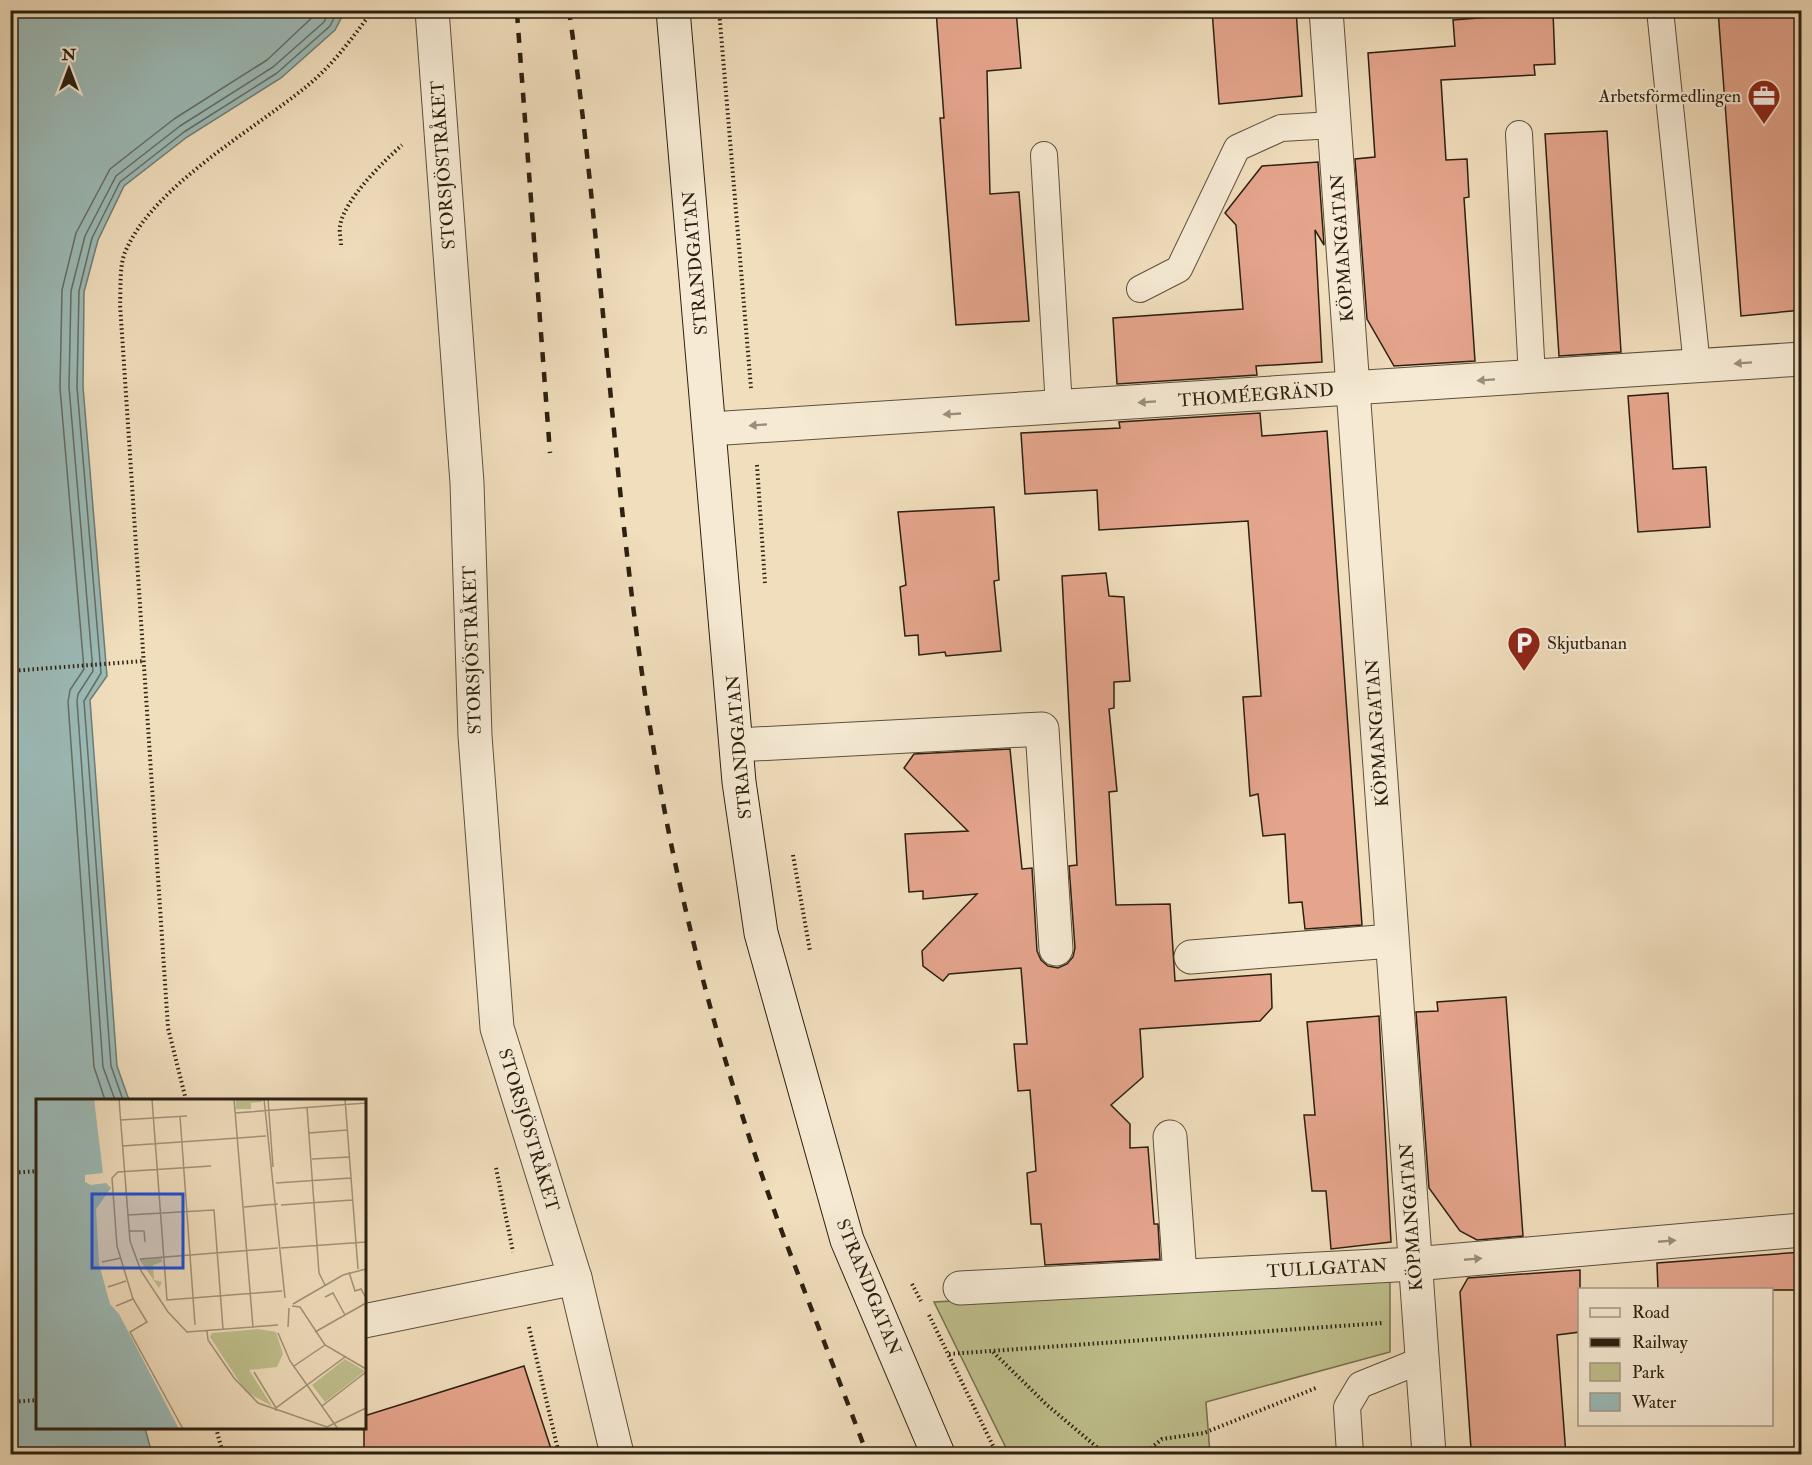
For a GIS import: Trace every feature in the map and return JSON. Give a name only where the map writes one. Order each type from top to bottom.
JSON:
[{"type":"street","name":"STORSJÖSTRÅKET","points":[[432,10],[467,483],[475,736],[497,1028],[575,1278],[617,1455]]},
{"type":"street","name":"STRANDGATAN","points":[[673,10],[739,782],[761,933],[847,1240],[938,1455]]},
{"type":"street","name":"KÖPMANGATAN","points":[[1326,10],[1414,1264],[1430,1455]]},
{"type":"street","name":"THOMÉEGRÄND","points":[[710,429],[1802,359]]},
{"type":"street","points":[[737,745],[1042,729],[1056,949]]},
{"type":"street","points":[[1191,957],[1392,941]]},
{"type":"street","points":[[1170,1137],[1180,1275]]},
{"type":"street","name":"TULLGATAN","points":[[960,1288],[1414,1264],[1802,1230]]},
{"type":"street","points":[[366,1321],[575,1278]]},
{"type":"lane","points":[[1660,10],[1697,366]]},
{"type":"lane","points":[[1140,289],[1179,269],[1237,148],[1281,128],[1334,125]]},
{"type":"lane","points":[[1519,134],[1532,377]]},
{"type":"lane","points":[[1044,155],[1059,407]]},
{"type":"lane","points":[[1350,1455],[1347,1407],[1360,1385],[1422,1360]]},
{"type":"path","points":[[186,1099],[168,1028],[120,304],[124,252],[143,219],[186,179],[309,85],[345,48],[373,10]]},
{"type":"path","points":[[341,245],[340,226],[363,185],[439,111]]},
{"type":"path","points":[[10,671],[144,661]]},
{"type":"path","points":[[10,1173],[36,1171]]},
{"type":"path","points":[[949,1354],[1419,1320]]},
{"type":"path","points":[[993,1351],[1047,1405],[1105,1455]]},
{"type":"path","points":[[1144,1455],[1162,1439],[1204,1433],[1320,1387]]},
{"type":"path","points":[[10,1402],[36,1400]]},
{"type":"path","points":[[216,1429],[223,1455]]},
{"type":"green space","points":[[1390,1277],[1390,1352],[1206,1402],[1210,1454],[1009,1454],[934,1302]]},
{"type":"water","points":[[10,11],[345,11],[335,30],[281,78],[187,137],[124,186],[98,240],[84,292],[83,387],[107,676],[90,700],[117,1066],[129,1099],[36,1099],[36,1429],[145,1429],[152,1454],[11,1454]]},
{"type":"building","points":[[936,10],[1016,10],[1021,68],[987,71],[990,194],[1019,192],[1029,321],[956,325],[940,118],[944,118]]},
{"type":"building","points":[[1212,10],[1296,10],[1302,96],[1219,104]]},
{"type":"building","name":"Arbetsförmedlingen","points":[[1718,10],[1802,10],[1802,310],[1741,316]]},
{"type":"building","points":[[1553,12],[1555,64],[1534,65],[1535,75],[1441,80],[1446,160],[1467,159],[1469,197],[1464,198],[1475,361],[1394,366],[1367,319],[1355,159],[1375,157],[1368,53],[1455,46],[1453,20]]},
{"type":"building","points":[[1607,131],[1621,352],[1559,356],[1545,134]]},
{"type":"building","points":[[1318,162],[1324,245],[1315,230],[1322,362],[1256,366],[1257,375],[1117,384],[1113,318],[1243,309],[1236,225],[1225,213],[1262,166]]},
{"type":"building","points":[[1668,393],[1673,469],[1706,467],[1710,527],[1638,532],[1628,396]]},
{"type":"building","points":[[1260,413],[1262,436],[1327,431],[1362,925],[1305,929],[1302,902],[1289,903],[1285,834],[1263,836],[1258,794],[1250,796],[1243,697],[1261,696],[1248,521],[1099,530],[1097,490],[1025,494],[1021,433],[1120,428],[1119,422]]},
{"type":"building","points":[[994,507],[999,580],[994,581],[1001,651],[946,656],[945,652],[919,655],[918,635],[905,636],[900,587],[906,585],[898,512]]},
{"type":"building","points":[[1106,573],[1109,596],[1124,597],[1130,681],[1114,682],[1114,708],[1109,709],[1117,791],[1109,792],[1116,905],[1170,904],[1175,981],[1271,974],[1272,1008],[1260,1021],[1140,1029],[1143,1077],[1111,1105],[1130,1124],[1130,1148],[1148,1147],[1154,1224],[1158,1224],[1160,1259],[1045,1265],[1041,1224],[1031,1224],[1027,1173],[1036,1171],[1030,1090],[1018,1091],[1014,1044],[1027,1044],[1021,968],[949,974],[943,981],[923,966],[922,951],[977,894],[923,899],[923,891],[909,892],[905,834],[968,831],[904,768],[914,754],[1010,749],[1022,869],[1032,868],[1037,951],[1041,960],[1048,966],[1058,968],[1067,964],[1073,957],[1075,948],[1069,866],[1077,865],[1062,576]]},
{"type":"building","points":[[1506,997],[1523,1236],[1477,1240],[1460,1231],[1429,1188],[1416,1012],[1438,1011],[1437,1002]]},
{"type":"building","points":[[1379,1016],[1391,1242],[1331,1249],[1326,1191],[1312,1191],[1304,1115],[1315,1115],[1307,1022]]},
{"type":"building","points":[[1802,1252],[1802,1290],[1658,1288],[1657,1263]]},
{"type":"building","points":[[1580,1270],[1578,1332],[1557,1335],[1566,1455],[1476,1455],[1475,1448],[1471,1449],[1460,1292],[1468,1278]]},
{"type":"building","points":[[524,1366],[553,1455],[364,1455],[366,1415]]},
{"type":"railway","points":[[569,10],[583,115],[614,433],[638,644],[673,853],[707,997],[750,1139],[782,1232],[867,1454]]},
{"type":"railway","points":[[517,13],[550,453]]},
{"type":"place","name":"Arbetsförmedlingen","points":[[1764,125]]},
{"type":"place","name":"Skjutbanan","points":[[1524,672]]}]
